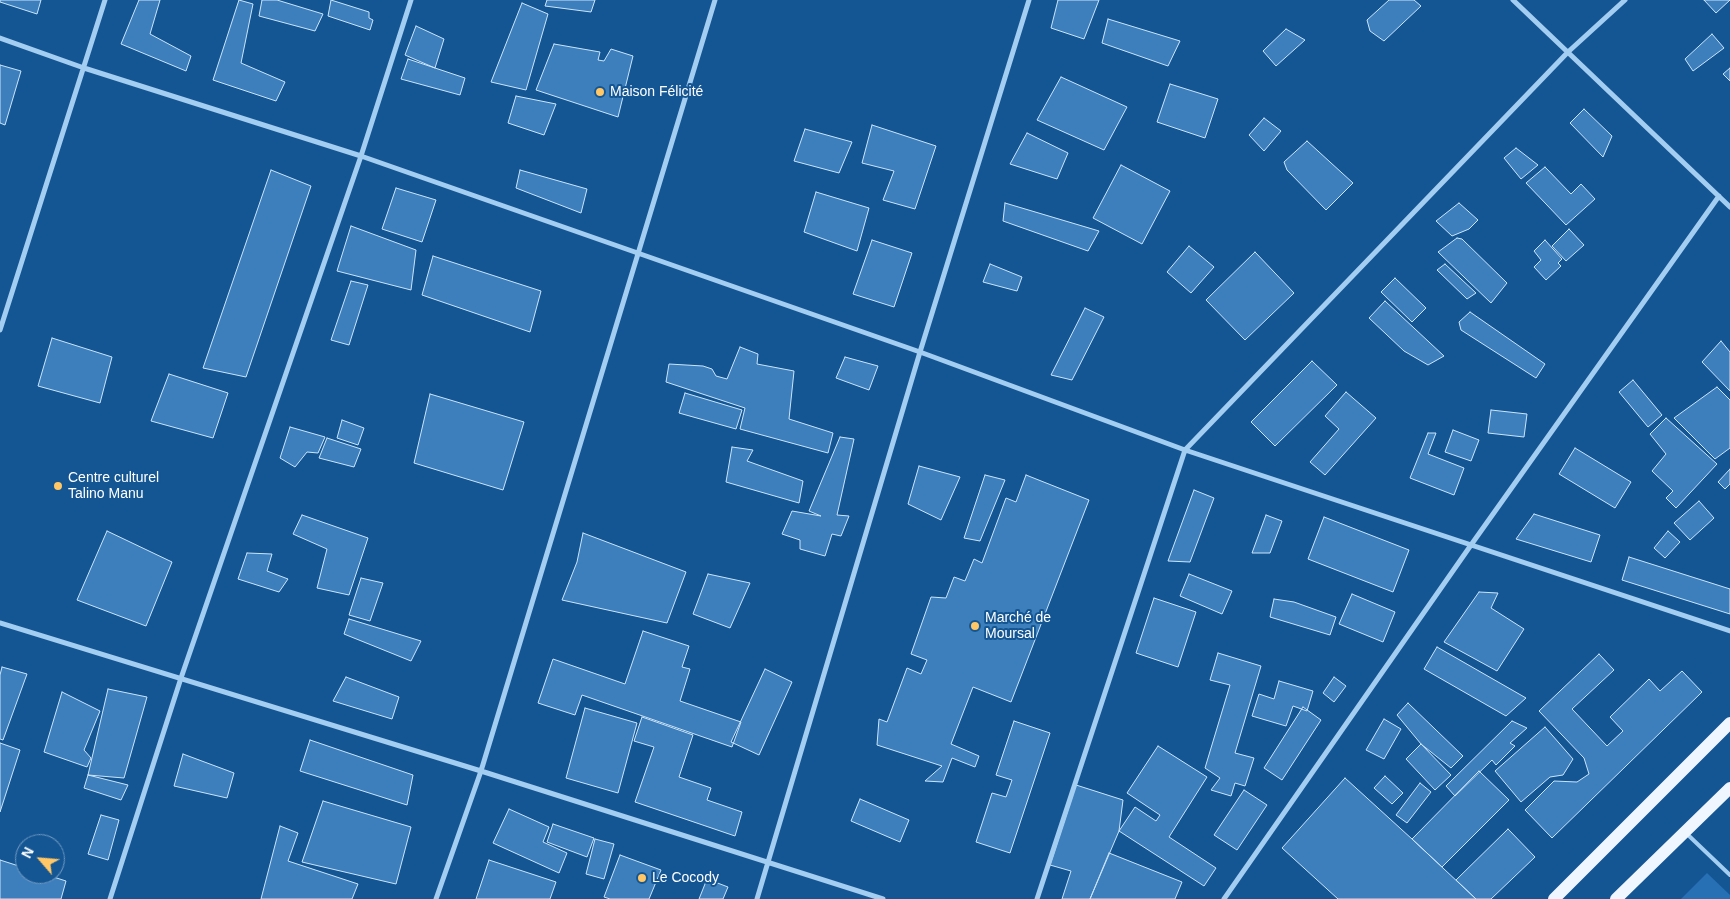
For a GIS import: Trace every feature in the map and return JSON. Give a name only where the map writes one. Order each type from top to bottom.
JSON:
[{"type":"main road","points":[[1554,899],[1730,723]]},
{"type":"main road","points":[[1616,899],[1730,788]]},
{"type":"street","points":[[0,330],[105,0]]},
{"type":"street","points":[[110,899],[181,678],[361,156],[411,0]]},
{"type":"street","points":[[436,899],[481,771],[716,0]]},
{"type":"street","points":[[757,899],[920,352],[1029,0]]},
{"type":"street","points":[[1513,0],[1730,206]]},
{"type":"street","points":[[1037,899],[1185,450],[1568,52],[1625,0]]},
{"type":"street","points":[[0,38],[84,68],[361,156],[920,352],[1185,450],[1730,631]]},
{"type":"street","points":[[1224,899],[1471,545],[1719,196]]},
{"type":"street","points":[[0,623],[481,771],[882,899]]},
{"type":"lane","points":[[1686,832],[1730,875]]},
{"type":"shaded area","points":[[1707,873],[1730,895],[1730,899],[1681,899]]},
{"type":"building","points":[[0,0],[41,0],[37,14],[0,2]]},
{"type":"building","points":[[139,0],[160,0],[150,34],[191,56],[186,71],[121,44]]},
{"type":"building","points":[[239,0],[253,4],[241,63],[285,82],[276,101],[213,80]]},
{"type":"building","points":[[262,0],[277,0],[323,14],[315,31],[259,16]]},
{"type":"building","points":[[331,0],[369,12],[369,18],[373,20],[370,30],[328,16]]},
{"type":"building","points":[[547,0],[595,0],[591,12],[545,6]]},
{"type":"building","points":[[1058,0],[1099,0],[1084,39],[1051,28]]},
{"type":"building","points":[[1389,0],[1414,0],[1421,6],[1384,41],[1370,31],[1367,20]]},
{"type":"building","points":[[1704,0],[1730,0],[1716,13]]},
{"type":"building","points":[[522,3],[548,14],[526,90],[491,82]]},
{"type":"building","points":[[1108,19],[1180,41],[1168,66],[1102,43]]},
{"type":"building","points":[[416,26],[444,39],[435,68],[405,55]]},
{"type":"building","points":[[1286,29],[1305,40],[1276,66],[1263,51]]},
{"type":"building","points":[[1712,34],[1724,48],[1693,71],[1685,59]]},
{"type":"building","points":[[554,44],[600,52],[598,60],[604,61],[611,49],[633,56],[618,117],[536,90]]},
{"type":"building","points":[[408,59],[465,78],[460,95],[401,79]]},
{"type":"building","points":[[0,65],[21,71],[5,125],[0,123]]},
{"type":"building","points":[[1730,68],[1730,81],[1723,74]]},
{"type":"building","points":[[1061,77],[1127,107],[1104,150],[1037,120]]},
{"type":"building","points":[[1170,84],[1218,99],[1205,138],[1157,122]]},
{"type":"building","points":[[516,96],[556,104],[544,135],[508,123]]},
{"type":"building","points":[[1584,109],[1612,136],[1603,157],[1570,123]]},
{"type":"building","points":[[1264,118],[1281,131],[1264,151],[1249,135]]},
{"type":"building","points":[[872,125],[936,146],[915,209],[883,200],[894,171],[862,163]]},
{"type":"building","points":[[805,129],[852,142],[839,173],[794,161]]},
{"type":"building","points":[[1027,133],[1068,153],[1057,179],[1010,164]]},
{"type":"building","points":[[1307,141],[1353,183],[1326,210],[1287,170],[1284,162]]},
{"type":"building","points":[[1516,148],[1538,165],[1521,179],[1504,158]]},
{"type":"building","points":[[1121,165],[1170,191],[1142,244],[1093,218]]},
{"type":"building","points":[[1545,167],[1571,194],[1581,184],[1595,199],[1566,225],[1526,183]]},
{"type":"building","points":[[271,170],[311,186],[246,377],[203,368]]},
{"type":"building","points":[[520,170],[587,189],[581,213],[516,188]]},
{"type":"building","points":[[396,188],[436,200],[422,242],[382,229]]},
{"type":"building","points":[[816,192],[869,208],[857,251],[804,232]]},
{"type":"building","points":[[1005,203],[1099,231],[1088,251],[1003,221]]},
{"type":"building","points":[[1459,203],[1478,220],[1469,229],[1452,236],[1436,221]]},
{"type":"building","points":[[351,226],[416,250],[411,290],[337,271]]},
{"type":"building","points":[[1569,229],[1584,245],[1566,261],[1552,246]]},
{"type":"building","points":[[1457,238],[1462,239],[1507,283],[1491,303],[1438,252]]},
{"type":"building","points":[[872,240],[912,253],[894,307],[853,294]]},
{"type":"building","points":[[1545,240],[1562,259],[1558,263],[1561,266],[1546,280],[1534,267],[1541,260],[1534,251]]},
{"type":"building","points":[[1189,246],[1214,267],[1191,293],[1167,272]]},
{"type":"building","points":[[1255,252],[1294,293],[1245,340],[1206,300]]},
{"type":"building","points":[[433,256],[541,291],[530,332],[422,295]]},
{"type":"building","points":[[990,264],[1022,277],[1017,291],[983,282]]},
{"type":"building","points":[[1445,264],[1476,293],[1467,299],[1437,270]]},
{"type":"building","points":[[1395,278],[1426,308],[1412,322],[1381,292]]},
{"type":"building","points":[[351,281],[368,285],[349,345],[331,340]]},
{"type":"building","points":[[1385,301],[1444,356],[1428,365],[1404,351],[1369,318]]},
{"type":"building","points":[[1085,308],[1104,317],[1072,380],[1051,375]]},
{"type":"building","points":[[1470,312],[1545,364],[1536,378],[1461,330],[1459,322]]},
{"type":"building","points":[[52,338],[112,357],[100,403],[38,386]]},
{"type":"building","points":[[1721,341],[1730,352],[1730,391],[1702,362]]},
{"type":"building","points":[[740,347],[758,354],[757,364],[794,371],[789,419],[833,433],[828,453],[740,429],[745,408],[666,382],[669,364],[703,366],[712,369],[716,376],[727,379]]},
{"type":"building","points":[[845,357],[878,366],[869,390],[836,378]]},
{"type":"building","points":[[1312,361],[1337,385],[1275,446],[1251,422]]},
{"type":"building","points":[[169,374],[228,393],[213,438],[151,421]]},
{"type":"building","points":[[1633,380],[1662,415],[1648,427],[1619,392]]},
{"type":"building","points":[[1717,387],[1730,400],[1730,448],[1715,459],[1674,418]]},
{"type":"building","points":[[1346,392],[1376,418],[1325,475],[1310,462],[1339,429],[1325,416]]},
{"type":"building","points":[[685,393],[742,410],[736,429],[679,413]]},
{"type":"building","points":[[430,394],[524,422],[503,490],[414,463]]},
{"type":"building","points":[[1491,410],[1527,414],[1524,437],[1488,433]]},
{"type":"building","points":[[1666,418],[1717,464],[1676,508],[1666,498],[1673,491],[1652,471],[1666,454],[1650,434]]},
{"type":"building","points":[[342,420],[364,428],[358,445],[337,438]]},
{"type":"building","points":[[290,427],[325,437],[318,453],[307,452],[295,467],[280,458]]},
{"type":"building","points":[[1453,430],[1479,440],[1471,461],[1445,452]]},
{"type":"building","points":[[1428,433],[1436,433],[1428,454],[1464,468],[1454,495],[1410,478]]},
{"type":"building","points":[[840,437],[854,439],[837,515],[849,516],[841,536],[832,534],[825,556],[800,549],[800,540],[782,534],[792,511],[821,516],[809,511]]},
{"type":"building","points":[[327,438],[361,449],[354,467],[319,458]]},
{"type":"building","points":[[732,447],[753,450],[747,461],[803,481],[799,503],[726,482]]},
{"type":"building","points":[[1575,448],[1631,482],[1615,508],[1559,474]]},
{"type":"building","points":[[919,466],[960,477],[941,520],[908,504]]},
{"type":"building","points":[[1730,469],[1730,484],[1725,489],[1718,482]]},
{"type":"building","points":[[985,475],[1005,480],[980,541],[964,538]]},
{"type":"building","points":[[1026,475],[1089,500],[1011,702],[973,687],[951,744],[979,756],[975,767],[952,758],[943,782],[925,781],[942,766],[877,745],[879,719],[887,722],[907,668],[921,674],[927,660],[911,654],[931,597],[946,598],[954,577],[965,581],[974,559],[982,563],[1006,498],[1016,502]]},
{"type":"building","points":[[1194,490],[1214,498],[1190,562],[1168,561]]},
{"type":"building","points":[[1699,501],[1714,518],[1690,540],[1674,523]]},
{"type":"building","points":[[1534,514],[1600,535],[1591,562],[1516,539]]},
{"type":"building","points":[[302,515],[368,538],[349,595],[317,588],[327,549],[293,534]]},
{"type":"building","points":[[1266,515],[1282,521],[1270,553],[1252,553]]},
{"type":"building","points":[[1324,517],[1409,550],[1393,592],[1308,559]]},
{"type":"building","points":[[107,531],[172,562],[146,626],[77,600]]},
{"type":"building","points":[[1668,531],[1680,542],[1665,558],[1654,548]]},
{"type":"building","points":[[583,533],[686,572],[667,623],[562,600],[577,562]]},
{"type":"building","points":[[247,553],[272,554],[267,571],[288,579],[279,592],[238,579]]},
{"type":"building","points":[[1629,557],[1730,589],[1730,614],[1622,580]]},
{"type":"building","points":[[708,574],[750,583],[730,628],[693,614]]},
{"type":"building","points":[[1189,574],[1232,591],[1222,614],[1180,596]]},
{"type":"building","points":[[361,578],[383,583],[370,621],[349,615]]},
{"type":"building","points":[[1479,592],[1498,593],[1491,608],[1524,629],[1497,671],[1444,642]]},
{"type":"building","points":[[1352,594],[1395,612],[1383,642],[1339,624]]},
{"type":"building","points":[[1154,598],[1196,612],[1178,667],[1136,653]]},
{"type":"building","points":[[1274,599],[1294,602],[1336,617],[1330,635],[1270,617]]},
{"type":"building","points":[[349,619],[421,641],[411,661],[344,634]]},
{"type":"building","points":[[643,631],[689,646],[682,667],[690,669],[680,701],[741,722],[732,747],[582,695],[575,715],[538,703],[553,659],[625,684]]},
{"type":"building","points":[[1437,647],[1526,698],[1506,716],[1424,669]]},
{"type":"building","points":[[1218,653],[1261,666],[1235,753],[1254,758],[1245,786],[1235,783],[1231,796],[1211,790],[1220,778],[1205,768],[1230,685],[1210,680]]},
{"type":"building","points":[[1599,654],[1614,670],[1572,709],[1607,746],[1623,731],[1610,717],[1649,679],[1660,691],[1682,671],[1702,692],[1552,838],[1525,810],[1554,781],[1577,782],[1589,774],[1584,758],[1539,711]]},
{"type":"building","points":[[2,667],[27,674],[3,740],[0,739],[0,675]]},
{"type":"building","points":[[765,669],[792,682],[759,755],[731,742]]},
{"type":"building","points":[[346,677],[399,697],[392,719],[333,701]]},
{"type":"building","points":[[1334,677],[1346,686],[1334,702],[1323,693]]},
{"type":"building","points":[[1279,681],[1313,691],[1307,711],[1293,706],[1286,726],[1252,716],[1259,694],[1274,699]]},
{"type":"building","points":[[108,689],[147,697],[124,778],[88,775]]},
{"type":"building","points":[[62,692],[100,711],[84,750],[91,758],[87,767],[44,752]]},
{"type":"building","points":[[1408,703],[1463,756],[1451,768],[1421,744],[1397,715]]},
{"type":"building","points":[[1303,707],[1321,720],[1282,780],[1264,768]]},
{"type":"building","points":[[585,708],[637,723],[618,793],[566,778]]},
{"type":"building","points":[[642,717],[693,735],[679,777],[711,788],[707,800],[742,812],[735,836],[635,802],[654,747],[634,741]]},
{"type":"building","points":[[1384,719],[1401,729],[1384,759],[1366,750]]},
{"type":"building","points":[[1014,721],[1050,733],[1010,853],[976,842],[992,793],[1006,797],[1012,780],[996,775]]},
{"type":"building","points":[[1512,721],[1527,728],[1510,743],[1515,746],[1496,765],[1492,760],[1455,796],[1446,786]]},
{"type":"building","points":[[1545,727],[1573,759],[1563,775],[1550,777],[1521,802],[1495,771]]},
{"type":"building","points":[[310,740],[413,775],[407,805],[300,771]]},
{"type":"building","points":[[0,743],[20,750],[0,812]]},
{"type":"building","points":[[1421,744],[1451,775],[1435,790],[1406,759]]},
{"type":"building","points":[[1158,746],[1207,777],[1169,837],[1216,868],[1204,886],[1119,831],[1135,807],[1156,821],[1160,815],[1127,793]]},
{"type":"building","points":[[183,754],[234,773],[227,798],[174,786]]},
{"type":"building","points":[[1479,771],[1509,800],[1442,867],[1412,839]]},
{"type":"building","points":[[88,775],[128,785],[121,800],[84,788]]},
{"type":"building","points":[[1385,776],[1403,793],[1392,804],[1374,788]]},
{"type":"building","points":[[1345,778],[1476,899],[1338,899],[1282,848]]},
{"type":"building","points":[[1420,783],[1431,792],[1407,823],[1396,815]]},
{"type":"building","points":[[1076,785],[1123,800],[1119,831],[1090,899],[1062,899],[1071,871],[1050,865]]},
{"type":"building","points":[[1244,790],[1267,805],[1237,850],[1214,835]]},
{"type":"building","points":[[860,799],[909,820],[900,842],[851,821]]},
{"type":"building","points":[[323,801],[411,827],[396,884],[302,862]]},
{"type":"building","points":[[509,809],[549,827],[543,842],[567,853],[559,873],[493,843]]},
{"type":"building","points":[[101,815],[119,820],[108,860],[88,854]]},
{"type":"building","points":[[553,824],[594,838],[587,857],[547,842]]},
{"type":"building","points":[[280,826],[298,833],[288,861],[358,884],[352,899],[261,899]]},
{"type":"building","points":[[1508,829],[1535,857],[1491,899],[1476,899],[1456,880]]},
{"type":"building","points":[[595,839],[614,844],[604,879],[586,874]]},
{"type":"building","points":[[1109,853],[1182,882],[1175,899],[1090,899]]},
{"type":"building","points":[[620,855],[661,870],[649,899],[610,899],[604,897]]},
{"type":"building","points":[[0,860],[15,865],[15,884],[65,884],[66,881],[61,899],[0,899]]},
{"type":"building","points":[[489,860],[556,882],[550,899],[476,899]]},
{"type":"building","points":[[707,879],[728,887],[723,899],[699,899]]},
{"type":"place","name":"Maison Félicité","points":[[600,92]]},
{"type":"place","name":"Centre culturel Talino Manu","points":[[58,486]]},
{"type":"place","name":"Marché de Moursal","points":[[975,626]]},
{"type":"place","name":"Le Cocody","points":[[642,878]]}]
